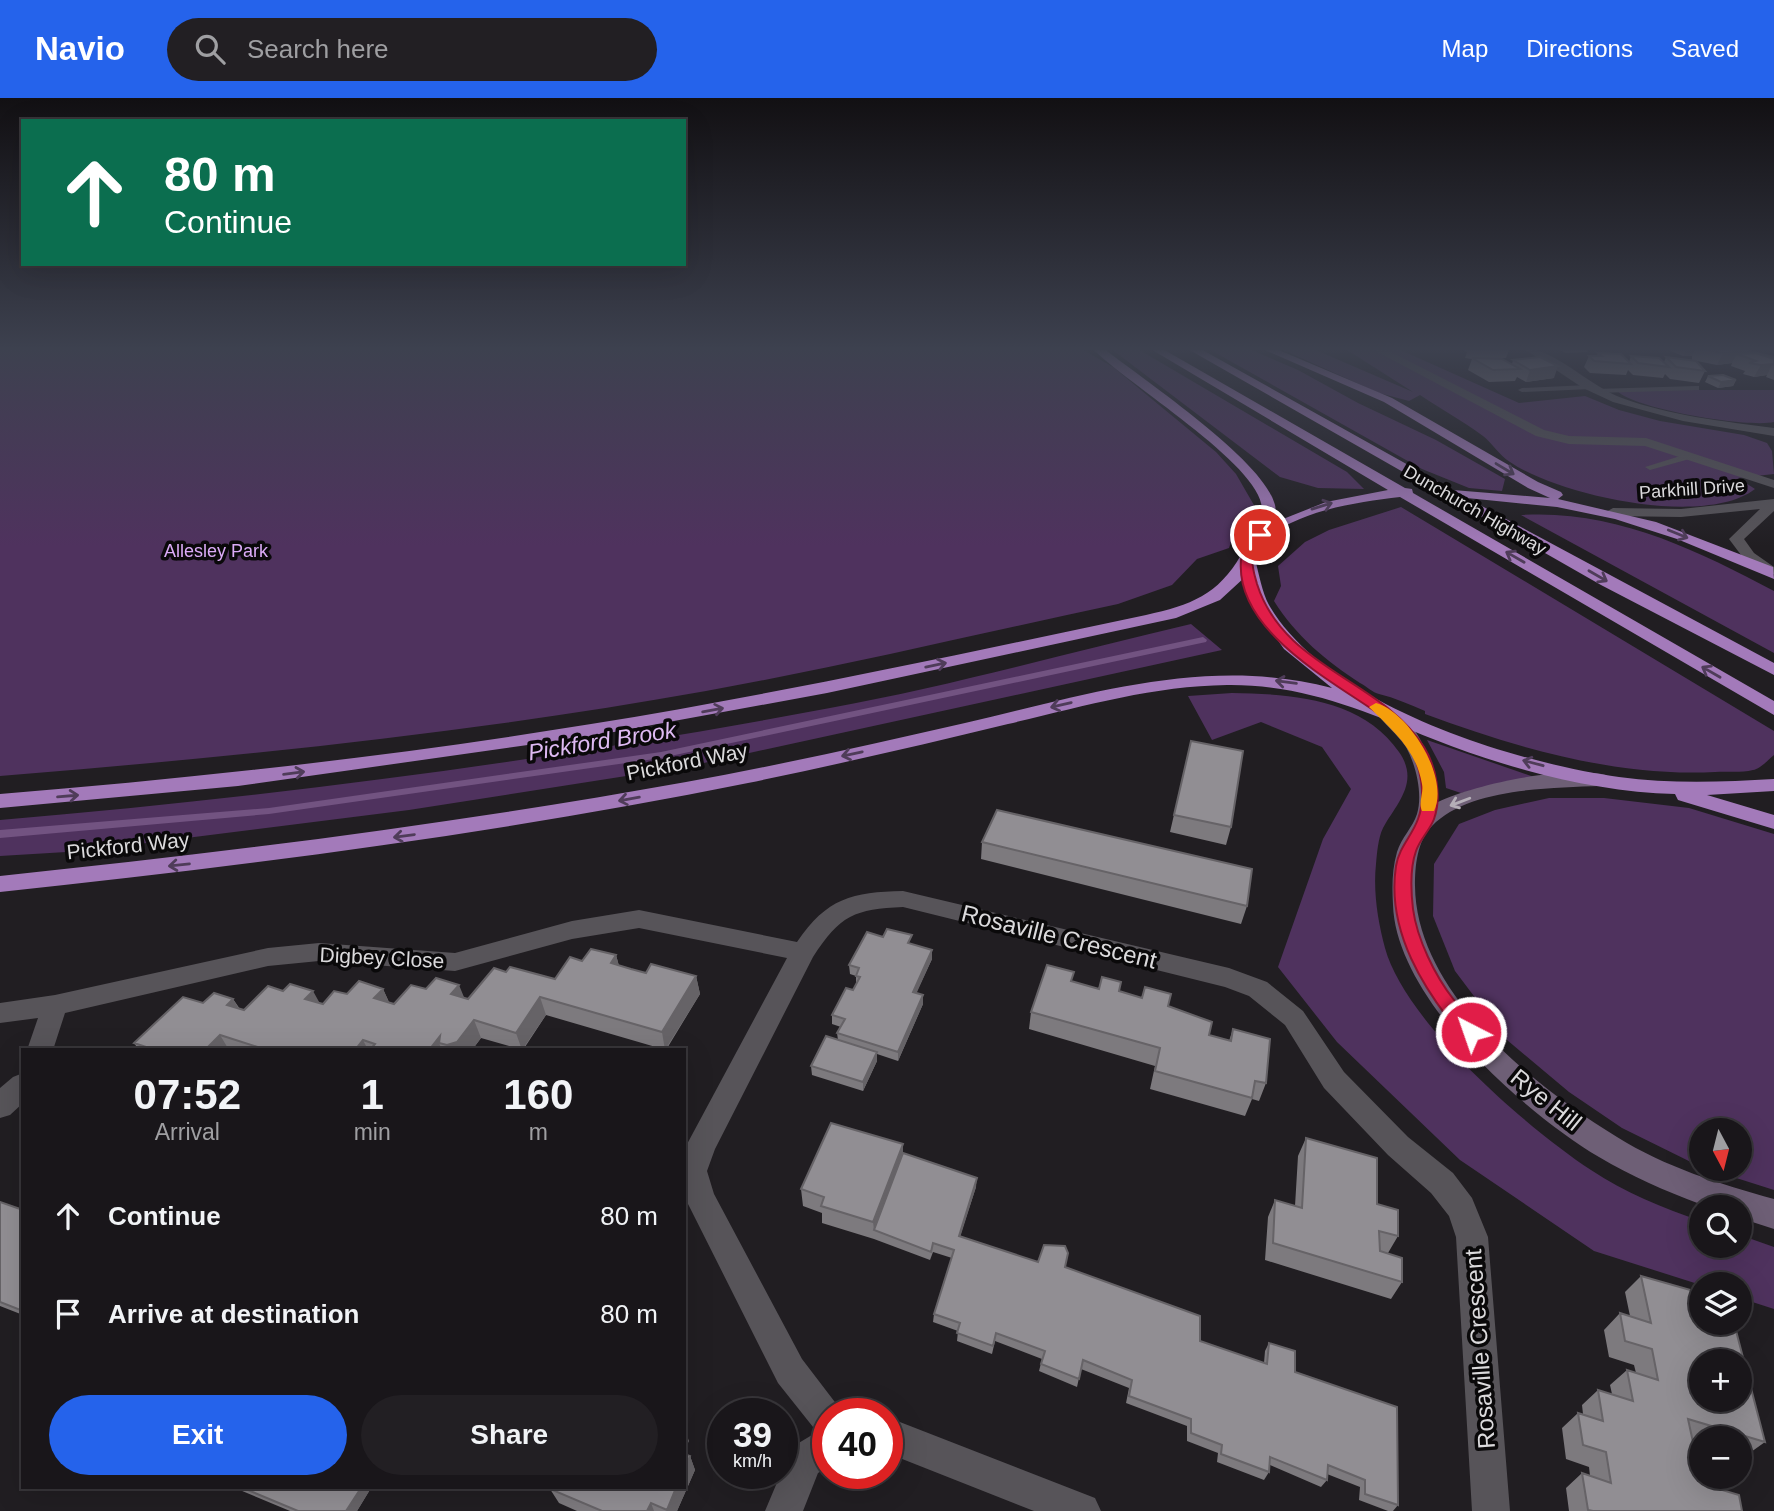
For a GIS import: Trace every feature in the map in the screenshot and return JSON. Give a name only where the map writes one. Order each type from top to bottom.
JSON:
[{"type":"highway","points":[[0,801],[214,783],[396,761],[597,731],[757,702],[1183,610],[1207,601],[1238,576],[1269,522],[1269,507],[1248,472],[1180,414]]},
{"type":"highway","name":"Dunchurch Highway","points":[[1268,414],[1772,708]]},
{"type":"highway","name":"Dunchurch Highway","points":[[1310,414],[1774,670]]},
{"type":"highway","points":[[1412,414],[1533,485],[1659,526],[1771,572]]},
{"type":"highway","points":[[1260,535],[1311,509],[1339,501],[1407,492],[1493,495],[1609,511]]},
{"type":"highway","points":[[1247,558],[1251,589],[1271,626],[1311,664],[1379,709],[1492,752],[1599,780],[1724,788],[1774,785]]},
{"type":"highway","name":"Pickford Way","points":[[0,884],[281,853],[591,805],[831,758],[1159,684],[1248,678],[1290,682],[1325,689],[1379,709]]},
{"type":"highway","points":[[1624,783],[1695,797],[1774,822]]},
{"type":"street","points":[[1502,414],[1539,433],[1569,440],[1646,442],[1774,484]]},
{"type":"street","points":[[1674,414],[1774,432]]},
{"type":"street","name":"Parkhill Drive","points":[[1609,511],[1681,513],[1774,503]]},
{"type":"street","name":"Parkhill Drive","points":[[1771,572],[1749,556],[1736,539],[1774,503]]},
{"type":"street","name":"Rye Hill","points":[[1379,709],[1418,749],[1430,785],[1427,818],[1408,851],[1404,868],[1404,908],[1409,935],[1446,1003],[1469,1030],[1532,1091],[1587,1134],[1648,1169],[1732,1202],[1774,1214]]},
{"type":"street","points":[[1427,818],[1456,802],[1497,790],[1550,782],[1599,780]]},
{"type":"street","name":"Rosaville Crescent","points":[[812,1399],[790,1371],[700,1198],[692,1171],[701,1146],[803,951],[822,921],[843,906],[872,900],[903,899],[1229,978],[1258,989],[1277,1001],[1294,1017],[1335,1080],[1398,1146],[1442,1183],[1461,1208],[1472,1237],[1491,1511]]},
{"type":"street","name":"Digbey Close","points":[[0,1013],[55,1005],[268,957],[319,952],[455,962],[620,920],[639,919],[803,951]]},
{"type":"street","points":[[41,1048],[55,1005]]},
{"type":"street","points":[[0,1106],[21,1087]]},
{"type":"street","points":[[903,1441],[1082,1511]]},
{"type":"street","points":[[784,1511],[805,1460],[812,1456]]},
{"type":"lane","points":[[1650,467],[1690,457]]},
{"type":"green space","name":"Allesley Park","points":[[0,414],[1170,414],[1216,452],[1236,474],[1258,512],[1254,525],[1234,533],[1229,548],[1197,559],[1172,585],[1118,604],[861,660],[618,706],[442,731],[177,761],[0,776]]},
{"type":"green space","points":[[1197,414],[1248,414],[1347,472],[1364,489],[1318,488],[1280,477]]},
{"type":"green space","points":[[1324,414],[1381,414],[1436,440],[1505,479],[1502,491],[1469,488],[1422,469]]},
{"type":"green space","points":[[1450,414],[1634,414],[1744,435],[1767,443],[1772,451],[1774,474],[1738,478],[1755,489],[1732,500],[1702,506],[1631,502],[1561,486],[1532,474],[1502,456],[1468,425]]},
{"type":"green space","points":[[1687,414],[1774,414],[1774,422],[1717,420]]},
{"type":"green space","points":[[1401,507],[1774,731],[1774,755],[1758,768],[1744,771],[1678,772],[1604,765],[1567,758],[1495,738],[1425,714],[1425,711],[1377,693],[1360,683],[1312,647],[1283,614],[1274,601],[1281,586],[1278,566],[1305,542],[1329,530]]},
{"type":"green space","points":[[1521,515],[1588,518],[1621,525],[1683,547],[1774,591],[1774,653]]},
{"type":"green space","points":[[1191,624],[1222,650],[690,766],[409,810],[83,851],[0,856],[0,820],[313,788],[624,744],[875,699]]},
{"type":"green space","points":[[1232,693],[1301,698],[1345,710],[1384,734],[1405,763],[1407,783],[1379,841],[1375,875],[1377,907],[1385,948],[1397,977],[1417,1008],[1442,1040],[1472,1071],[1535,1128],[1604,1178],[1658,1205],[1689,1217],[1689,1258],[1752,1258],[1752,1239],[1774,1247],[1774,1309],[1752,1302],[1752,1272],[1689,1272],[1689,1281],[1594,1251],[1460,1160],[1337,1042],[1278,967],[1323,839],[1351,789],[1322,747],[1261,722],[1212,740],[1188,696]]},
{"type":"green space","points":[[1427,740],[1534,777],[1461,793],[1446,788],[1444,772]]},
{"type":"green space","points":[[1549,798],[1604,798],[1689,808],[1774,834],[1774,1190],[1746,1181],[1752,1181],[1752,1118],[1689,1118],[1689,1161],[1622,1128],[1569,1092],[1507,1040],[1455,971],[1433,916],[1434,864],[1459,824],[1495,810]]},
{"type":"building","points":[[1191,741],[1243,751],[1231,827],[1174,815]]},
{"type":"building","points":[[997,810],[1252,869],[1247,906],[982,842]]},
{"type":"building","points":[[887,929],[912,935],[908,943],[932,950],[913,992],[923,995],[898,1052],[837,1033],[845,1019],[832,1015],[846,988],[853,990],[860,977],[856,976],[859,968],[849,965],[867,932],[883,937]]},
{"type":"building","points":[[591,949],[616,955],[611,963],[646,973],[651,964],[696,976],[662,1032],[540,997],[516,1033],[474,1020],[457,1042],[447,1045],[439,1043],[440,1036],[431,1048],[372,1048],[375,1044],[363,1040],[357,1048],[261,1048],[220,1035],[207,1048],[149,1048],[134,1043],[183,997],[203,1003],[214,993],[233,999],[227,1005],[244,1010],[268,986],[283,991],[290,984],[313,991],[305,999],[323,1004],[334,991],[347,994],[359,981],[383,989],[374,998],[394,1004],[411,985],[426,989],[436,978],[459,985],[451,994],[468,999],[494,968],[506,972],[510,967],[555,979],[570,957],[582,961]]},
{"type":"building","points":[[1047,965],[1074,972],[1071,981],[1099,989],[1102,977],[1121,982],[1119,991],[1142,998],[1145,987],[1171,994],[1168,1006],[1212,1022],[1209,1035],[1231,1041],[1233,1029],[1270,1039],[1266,1083],[1255,1081],[1252,1098],[1155,1071],[1160,1048],[1031,1012]]},
{"type":"building","points":[[826,1036],[877,1052],[863,1082],[811,1066]]},
{"type":"building","points":[[831,1123],[903,1144],[873,1222],[821,1206],[824,1197],[801,1189]]},
{"type":"building","points":[[1306,1138],[1377,1158],[1377,1204],[1398,1210],[1398,1236],[1379,1231],[1380,1251],[1402,1258],[1402,1282],[1273,1243],[1275,1200],[1302,1208]]},
{"type":"building","points":[[903,1153],[977,1178],[959,1236],[1038,1262],[1044,1245],[1065,1246],[1068,1253],[1065,1267],[1200,1316],[1200,1341],[1267,1364],[1269,1343],[1295,1351],[1295,1372],[1397,1407],[1398,1505],[1365,1494],[1365,1480],[1328,1465],[1327,1480],[1270,1457],[1269,1472],[1221,1454],[1222,1445],[1191,1433],[1191,1419],[1129,1396],[1132,1380],[1083,1360],[1079,1379],[1041,1364],[1045,1351],[996,1333],[993,1346],[957,1333],[960,1323],[934,1314],[954,1250],[933,1243],[931,1252],[874,1230]]},
{"type":"building","points":[[0,1202],[21,1209],[21,1310],[0,1302]]},
{"type":"building","points":[[1641,1276],[1689,1290],[1689,1335],[1737,1335],[1741,1349],[1689,1349],[1689,1412],[1752,1412],[1752,1392],[1765,1442],[1752,1438],[1752,1426],[1711,1426],[1688,1419],[1689,1489],[1719,1489],[1739,1495],[1742,1511],[1588,1510],[1582,1473],[1611,1483],[1606,1452],[1583,1445],[1578,1413],[1603,1421],[1598,1390],[1633,1401],[1627,1370],[1658,1380],[1652,1349],[1625,1341],[1620,1313],[1651,1323]]},
{"type":"building","points":[[245,1489],[360,1489],[346,1511],[298,1511]]},
{"type":"building","points":[[550,1489],[676,1489],[667,1510],[651,1503],[647,1511],[602,1511]]},
{"type":"waterway","name":"Pickford Brook","points":[[0,834],[269,811],[661,755],[1203,640]]},
{"type":"slow traffic","points":[[1376,707],[1384,711],[1404,731],[1418,749],[1430,785],[1428,808]]},
{"type":"route","points":[[1260,535],[1247,558],[1248,573],[1258,606],[1271,626],[1288,645],[1324,674],[1384,711],[1418,749],[1430,785],[1427,818],[1415,835],[1404,868],[1404,908],[1409,935],[1446,1003],[1471,1032]]}]
